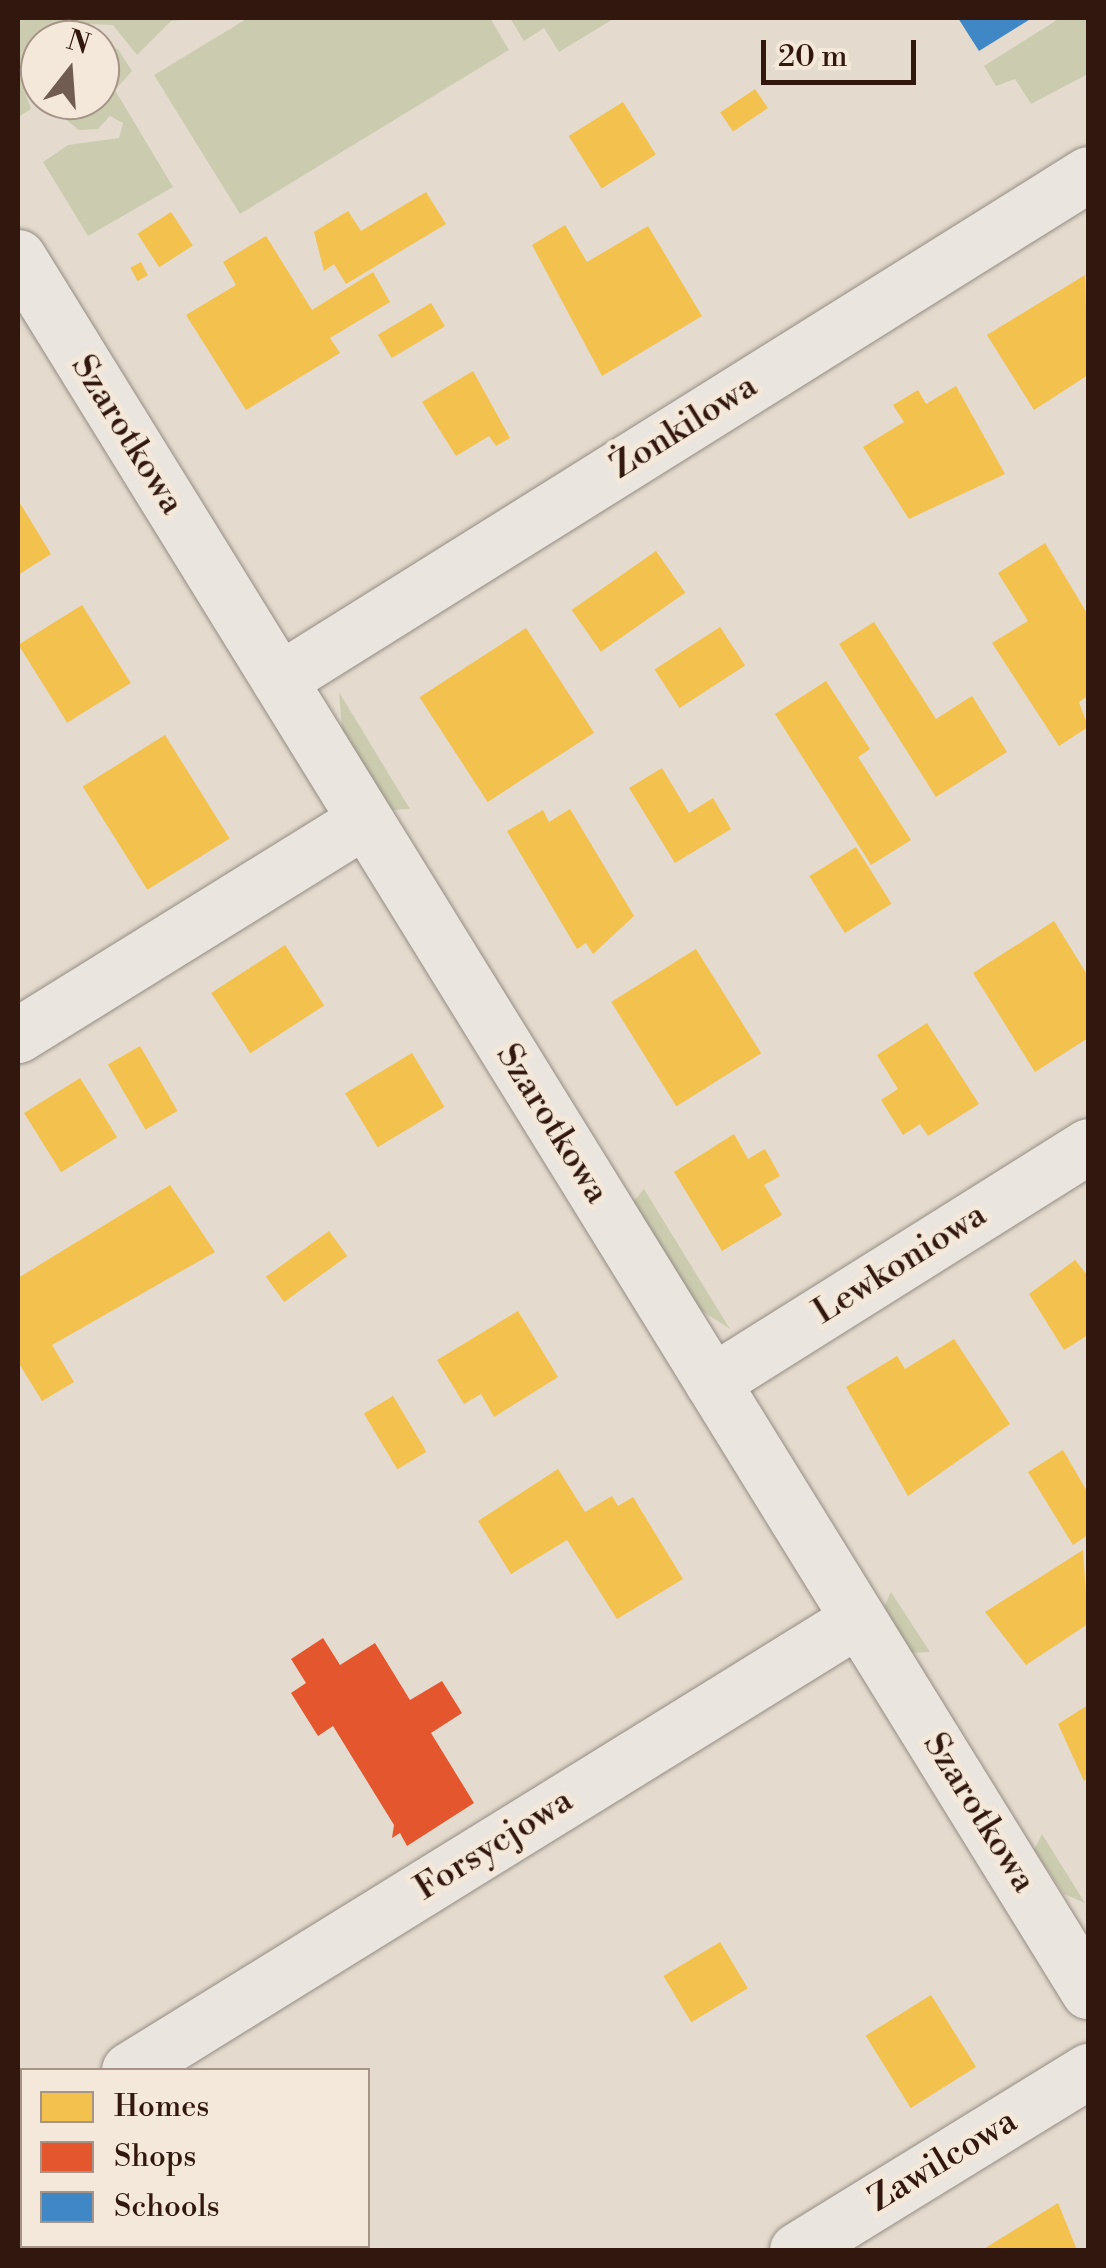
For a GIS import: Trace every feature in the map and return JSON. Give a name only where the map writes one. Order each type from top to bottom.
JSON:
[{"type":"street","name":"Żonkilowa","points":[[279,680],[1088,174]]},
{"type":"street","name":"Szarotkowa","points":[[18,257],[858,1619],[1081,1964]]},
{"type":"street","points":[[18,1035],[365,820]]},
{"type":"street","name":"Lewkoniowa","points":[[712,1382],[1088,1146]]},
{"type":"street","name":"Forsycjowa","points":[[132,2068],[858,1619]]},
{"type":"street","name":"Zawilcowa","points":[[796,2250],[1088,2072]]},
{"type":"green space","points":[[18,18],[203,18],[171,21],[137,55],[120,34],[120,20],[20,20],[18,117]]},
{"type":"green space","points":[[248,18],[490,18],[509,50],[240,214],[154,75]]},
{"type":"green space","points":[[510,18],[615,18],[559,52],[544,28],[524,41]]},
{"type":"green space","points":[[1060,18],[1088,18],[1088,74],[1031,104],[1015,79],[996,86],[984,66]]},
{"type":"green space","points":[[120,52],[132,71],[120,84]]},
{"type":"green space","points":[[120,98],[173,187],[88,236],[43,162],[68,145],[119,138],[123,123],[117,120]]},
{"type":"green space","points":[[66,120],[106,120],[98,129],[79,130]]},
{"type":"green space","points":[[339,692],[410,809],[392,810],[342,730]]},
{"type":"green space","points":[[644,1189],[730,1329],[699,1309],[633,1202]]},
{"type":"green space","points":[[891,1592],[930,1652],[912,1653],[884,1607]]},
{"type":"green space","points":[[1042,1834],[1085,1903],[1064,1894],[1034,1850]]},
{"type":"building: Homes","points":[[755,89],[768,108],[733,132],[720,112]]},
{"type":"building: Homes","points":[[623,102],[656,155],[602,188],[569,136]]},
{"type":"building: Homes","points":[[426,192],[446,224],[346,284],[334,264],[324,271],[314,232],[348,211],[361,231]]},
{"type":"building: Homes","points":[[171,212],[193,246],[159,267],[137,234]]},
{"type":"building: Homes","points":[[565,225],[587,262],[648,226],[702,316],[602,376],[532,245]]},
{"type":"building: Homes","points":[[266,236],[312,310],[373,272],[390,302],[330,338],[340,353],[246,410],[186,315],[236,285],[223,262]]},
{"type":"building: Homes","points":[[141,262],[148,275],[137,281],[130,268]]},
{"type":"building: Homes","points":[[1085,275],[1088,375],[1034,410],[987,335]]},
{"type":"building: Homes","points":[[431,303],[445,326],[392,358],[378,335]]},
{"type":"building: Homes","points":[[473,371],[510,438],[496,446],[489,436],[456,456],[422,402]]},
{"type":"building: Homes","points":[[956,386],[1005,474],[909,519],[863,447],[904,422],[893,405],[918,390],[926,404]]},
{"type":"building: Homes","points":[[18,500],[51,554],[18,575]]},
{"type":"building: Homes","points":[[1045,543],[1088,615],[1088,696],[1079,702],[1088,727],[1059,746],[992,643],[1028,621],[998,573]]},
{"type":"building: Homes","points":[[656,551],[685,593],[601,652],[572,610]]},
{"type":"building: Homes","points":[[82,605],[131,683],[67,723],[18,645]]},
{"type":"building: Homes","points":[[874,622],[936,719],[972,696],[1007,752],[936,797],[839,644]]},
{"type":"building: Homes","points":[[720,627],[745,666],[680,708],[655,669]]},
{"type":"building: Homes","points":[[526,628],[594,733],[488,802],[419,697]]},
{"type":"building: Homes","points":[[826,681],[870,749],[858,757],[911,840],[871,865],[775,714]]},
{"type":"building: Homes","points":[[165,735],[230,838],[147,890],[83,786]]},
{"type":"building: Homes","points":[[662,768],[689,813],[713,798],[731,829],[675,863],[629,788]]},
{"type":"building: Homes","points":[[570,809],[634,916],[593,954],[586,943],[577,949],[507,831],[543,810],[549,822]]},
{"type":"building: Homes","points":[[856,847],[892,904],[845,933],[809,876]]},
{"type":"building: Homes","points":[[1054,921],[1088,976],[1088,1038],[1035,1072],[973,973]]},
{"type":"building: Homes","points":[[285,945],[324,1005],[250,1053],[211,993]]},
{"type":"building: Homes","points":[[696,949],[761,1053],[676,1106],[611,1002]]},
{"type":"building: Homes","points":[[927,1023],[979,1104],[928,1136],[920,1124],[903,1135],[881,1100],[898,1089],[877,1055]]},
{"type":"building: Homes","points":[[140,1046],[178,1111],[145,1129],[108,1064]]},
{"type":"building: Homes","points":[[412,1053],[444,1107],[378,1147],[345,1093]]},
{"type":"building: Homes","points":[[80,1078],[117,1137],[61,1172],[24,1113]]},
{"type":"building: Homes","points":[[734,1134],[748,1159],[765,1149],[780,1176],[764,1185],[782,1215],[722,1251],[674,1172]]},
{"type":"building: Homes","points":[[170,1185],[215,1252],[52,1345],[74,1382],[42,1401],[18,1362],[18,1278]]},
{"type":"building: Homes","points":[[329,1231],[347,1256],[284,1302],[266,1277]]},
{"type":"building: Homes","points":[[1075,1260],[1088,1276],[1088,1335],[1064,1350],[1029,1294]]},
{"type":"building: Homes","points":[[518,1311],[558,1377],[494,1417],[481,1394],[464,1404],[437,1360]]},
{"type":"building: Homes","points":[[954,1339],[1010,1424],[908,1496],[846,1387],[897,1356],[905,1369]]},
{"type":"building: Homes","points":[[393,1396],[426,1452],[397,1469],[364,1414]]},
{"type":"building: Homes","points":[[1063,1450],[1088,1493],[1088,1535],[1073,1545],[1028,1472]]},
{"type":"building: Homes","points":[[558,1469],[585,1512],[612,1496],[618,1506],[633,1497],[683,1579],[617,1619],[567,1540],[511,1574],[478,1521]]},
{"type":"building: Homes","points":[[1083,1550],[1088,1624],[1026,1665],[985,1612]]},
{"type":"building: Homes","points":[[1088,1705],[1088,1777],[1084,1781],[1058,1724]]},
{"type":"building: Homes","points":[[720,1942],[748,1988],[691,2022],[663,1976]]},
{"type":"building: Homes","points":[[931,1995],[976,2067],[911,2108],[866,2036]]},
{"type":"building: Homes","points":[[1058,2203],[1077,2250],[982,2250]]},
{"type":"building: Shops","points":[[323,1638],[340,1665],[375,1643],[410,1700],[442,1681],[462,1713],[431,1733],[474,1803],[407,1846],[400,1833],[392,1838],[394,1825],[333,1726],[318,1736],[291,1693],[306,1683],[291,1659]]},
{"type":"building: Schools","points":[[958,18],[1032,18],[979,51]]}]
